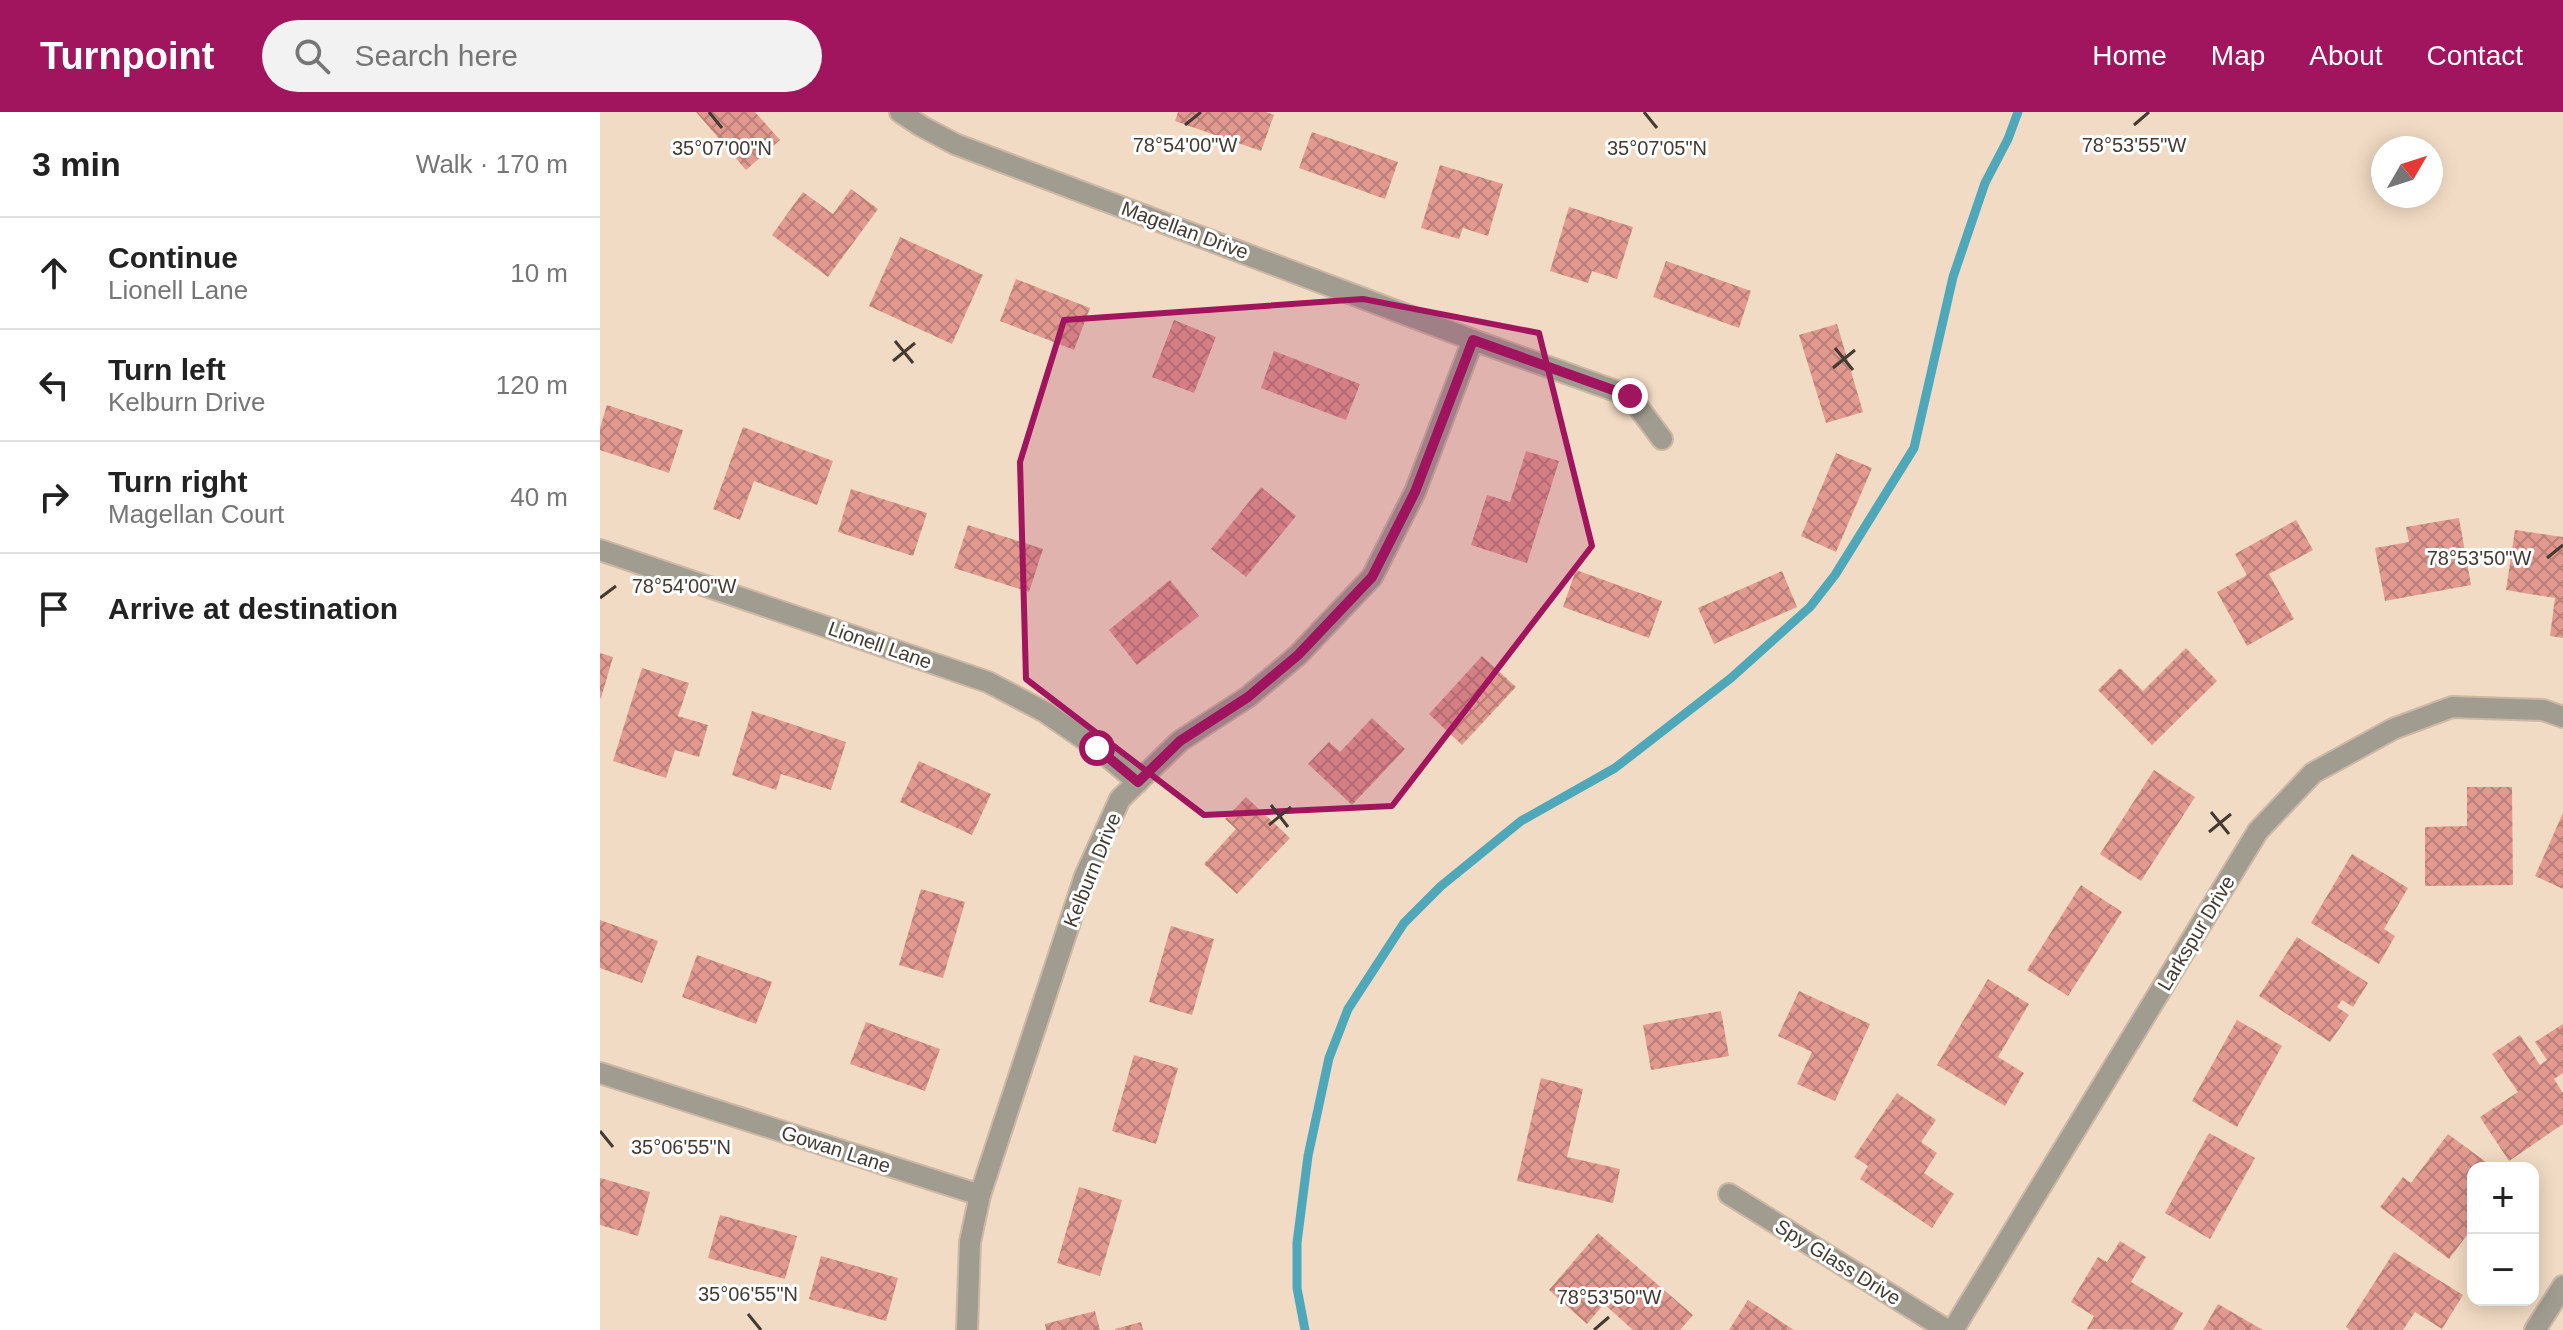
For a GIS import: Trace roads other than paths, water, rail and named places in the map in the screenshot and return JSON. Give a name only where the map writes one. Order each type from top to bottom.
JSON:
[{"type":"street","name":"Magellan Drive","points":[[900,112],[955,144],[1473,340],[1630,396],[1662,439]]},
{"type":"street","name":"Kelburn Drive","points":[[967,1330],[970,1242],[980,1195],[1085,876],[1120,799],[1180,741],[1248,697],[1298,655],[1372,577],[1415,492],[1473,340]]},
{"type":"street","name":"Lionell Lane","points":[[600,550],[988,682],[1045,712],[1097,748],[1138,782]]},
{"type":"street","name":"Larkspur Drive","points":[[1950,1330],[2258,831],[2313,773],[2393,729],[2452,707],[2543,710],[2563,717]]},
{"type":"street","name":"Gowan Lane","points":[[600,1073],[980,1195]]},
{"type":"street","name":"Spy Glass Drive","points":[[1729,1194],[1950,1330]]},
{"type":"street","points":[[2535,1330],[2563,1286]]},
{"type":"waterway","points":[[1305,1330],[1297,1288],[1297,1243],[1308,1156],[1329,1058],[1348,1009],[1404,923],[1441,886],[1521,821],[1615,768],[1731,678],[1810,607],[1835,575],[1914,448],[1953,277],[1985,183],[2018,112]]}]
